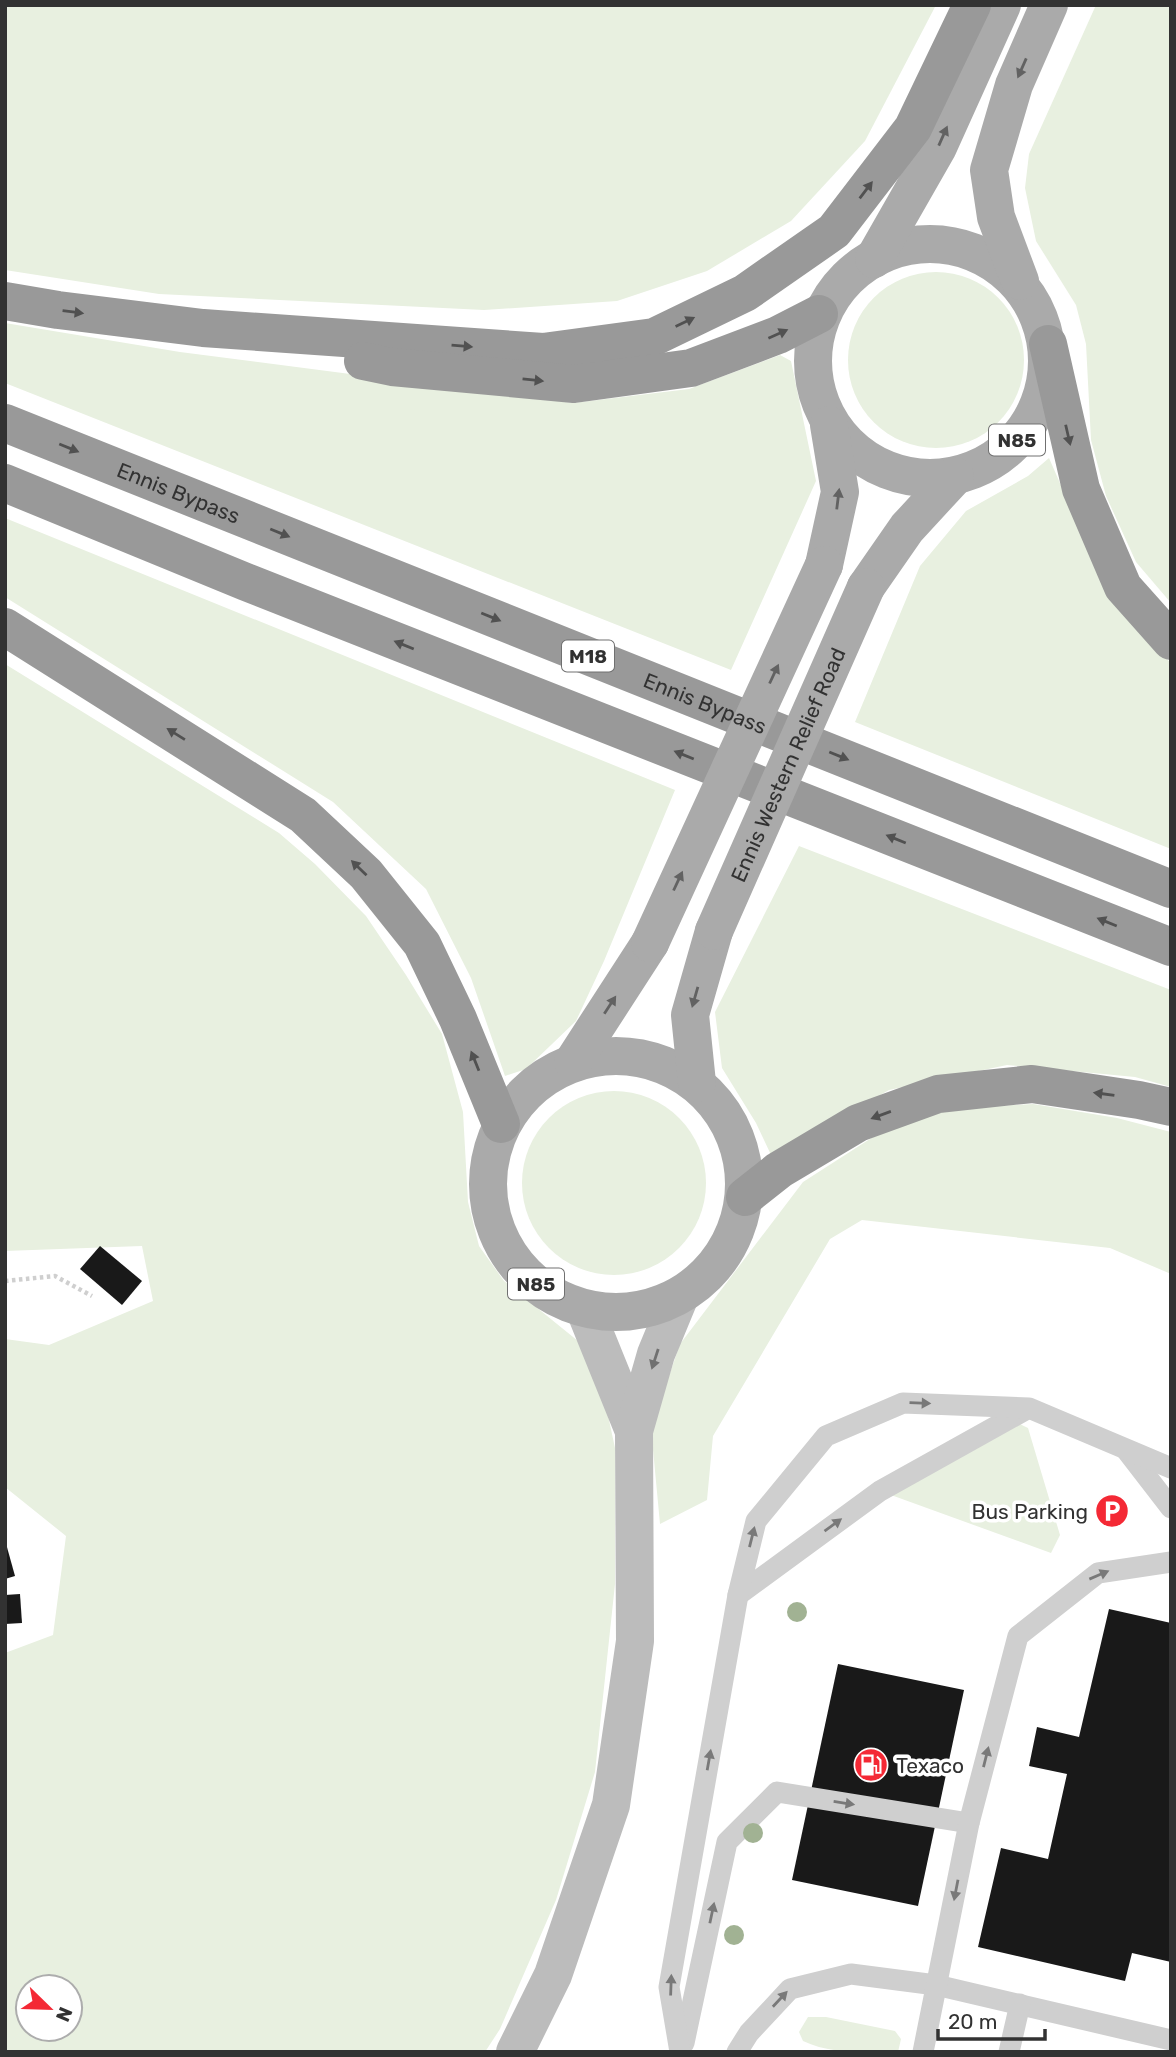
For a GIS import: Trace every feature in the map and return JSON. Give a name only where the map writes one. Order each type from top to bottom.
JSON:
[{"type":"highway","points":[[5,301],[203,328],[543,352],[654,337],[745,293],[834,231],[913,128],[972,5]]},
{"type":"highway","points":[[203,328],[392,367],[574,384],[691,368],[778,335],[819,314]]},
{"type":"highway","points":[[1048,344],[1081,489],[1123,587],[1171,641]]},
{"type":"highway","name":"Ennis Bypass","points":[[5,423],[1171,889]]},
{"type":"highway","points":[[5,483],[246,582],[1171,947]]},
{"type":"highway","points":[[5,627],[303,816],[366,874],[422,944],[458,1019],[501,1124]]},
{"type":"highway","points":[[744,1197],[779,1170],[858,1123],[939,1094],[1032,1084],[1171,1107]]},
{"type":"main road","name":"N85","points":[[874,259],[938,147],[1002,5]]},
{"type":"main road","name":"N85","points":[[829,425],[854,453],[885,471],[920,478],[955,475],[987,462],[1016,441],[1037,412],[1047,380],[1048,344],[1039,312],[1020,283],[996,217],[989,170],[1014,85],[1049,5]]},
{"type":"main road","name":"N85","points":[[573,1062],[650,943],[824,565],[840,492],[829,425],[814,390],[810,352],[819,314],[844,280],[874,259],[905,249],[935,246],[967,248],[996,261],[1020,283]]},
{"type":"main road","name":"Ennis Western Relief Road","points":[[697,1083],[690,1015],[714,931],[866,587],[907,528],[955,475]]},
{"type":"main road","name":"N85","points":[[616,1055],[658,1062],[697,1083],[725,1115],[742,1154],[744,1197],[734,1237],[712,1271],[680,1296],[650,1309],[618,1314],[586,1310],[550,1295],[519,1270],[498,1238],[488,1200],[489,1161],[501,1124],[520,1098],[544,1077],[573,1062],[616,1055]]},
{"type":"street","points":[[515,2052],[553,1975],[611,1805],[635,1640],[634,1431],[656,1354],[680,1296]]},
{"type":"street","points":[[586,1310],[634,1431]]},
{"type":"lane","points":[[681,2052],[669,1987],[738,1595],[756,1521],[826,1436],[903,1402],[1029,1408],[1171,1468]]},
{"type":"lane","points":[[738,1595],[880,1491],[1029,1408]]},
{"type":"lane","points":[[1125,1449],[1171,1508]]},
{"type":"lane","points":[[923,2052],[969,1823],[1018,1636],[1098,1573],[1171,1562]]},
{"type":"lane","points":[[681,2052],[727,1842],[777,1793],[969,1823]]},
{"type":"lane","points":[[737,2052],[749,2034],[790,1989],[851,1974],[936,1985],[1171,2040]]},
{"type":"lane","points":[[1009,2052],[1020,2004]]},
{"type":"path","points":[[5,1281],[55,1276],[92,1296]]},
{"type":"green space","points":[[5,5],[936,5],[865,141],[791,221],[707,271],[617,301],[484,310],[159,294],[5,270]]},
{"type":"green space","points":[[1096,5],[1171,5],[1171,603],[1136,562],[1106,496],[1091,440],[1086,344],[1076,305],[1036,241],[1025,188],[1029,154]]},
{"type":"green space","points":[[936,272],[970,279],[998,298],[1017,326],[1024,360],[1017,394],[998,422],[970,441],[936,448],[902,441],[874,422],[855,394],[848,360],[855,326],[874,298],[902,279]]},
{"type":"green space","points":[[5,323],[180,352],[573,403],[689,389],[780,355],[791,361],[816,481],[731,670],[5,383]]},
{"type":"green space","points":[[1049,458],[1086,540],[1114,593],[1131,618],[1171,663],[1171,849],[855,722],[920,566],[966,511],[1028,476]]},
{"type":"green space","points":[[5,518],[675,790],[604,961],[576,1021],[526,1069],[505,1076],[471,978],[426,889],[333,802],[5,597]]},
{"type":"green space","points":[[5,664],[279,833],[315,864],[366,916],[442,1034],[463,1112],[468,1202],[479,1246],[504,1281],[578,1341],[603,1392],[615,1448],[615,1584],[595,1772],[556,1900],[500,2029],[485,2052],[5,2052],[5,1653],[53,1635],[66,1536],[5,1487],[5,1339],[49,1345],[153,1301],[142,1246],[5,1251]]},
{"type":"green space","points":[[799,846],[1171,990],[1171,1087],[1135,1077],[1007,1065],[889,1090],[772,1157],[756,1123],[722,1068],[715,1012]]},
{"type":"green space","points":[[614,1091],[649,1098],[679,1118],[699,1148],[706,1183],[699,1218],[679,1248],[649,1268],[614,1275],[579,1268],[549,1248],[529,1218],[522,1183],[529,1148],[549,1118],[579,1098]]},
{"type":"green space","points":[[1033,1104],[1117,1118],[1171,1132],[1171,1274],[1110,1248],[862,1220],[830,1239],[713,1436],[707,1500],[660,1524],[651,1428],[680,1344],[803,1182],[887,1128],[956,1108]]},
{"type":"green space","points":[[1009,1419],[1028,1428],[1060,1535],[1051,1553],[880,1491]]},
{"type":"green space","points":[[808,2017],[826,2017],[895,2031],[901,2039],[898,2052],[849,2052],[826,2049],[803,2041],[799,2032]]},
{"type":"building","points":[[100,1246],[142,1281],[122,1305],[80,1269]]},
{"type":"building","points":[[5,1540],[15,1576],[5,1579]]},
{"type":"building","points":[[20,1594],[22,1623],[5,1624],[5,1595]]},
{"type":"building","points":[[1109,1609],[1171,1623],[1171,1962],[1132,1953],[1125,1981],[978,1947],[1001,1848],[1048,1859],[1067,1774],[1029,1766],[1037,1727],[1079,1737]]},
{"type":"building","points":[[838,1664],[964,1690],[918,1906],[792,1880]]},
{"type":"place","name":"Bus Parking","points":[[1112,1511]]},
{"type":"place","name":"Texaco","points":[[871,1765]]}]
